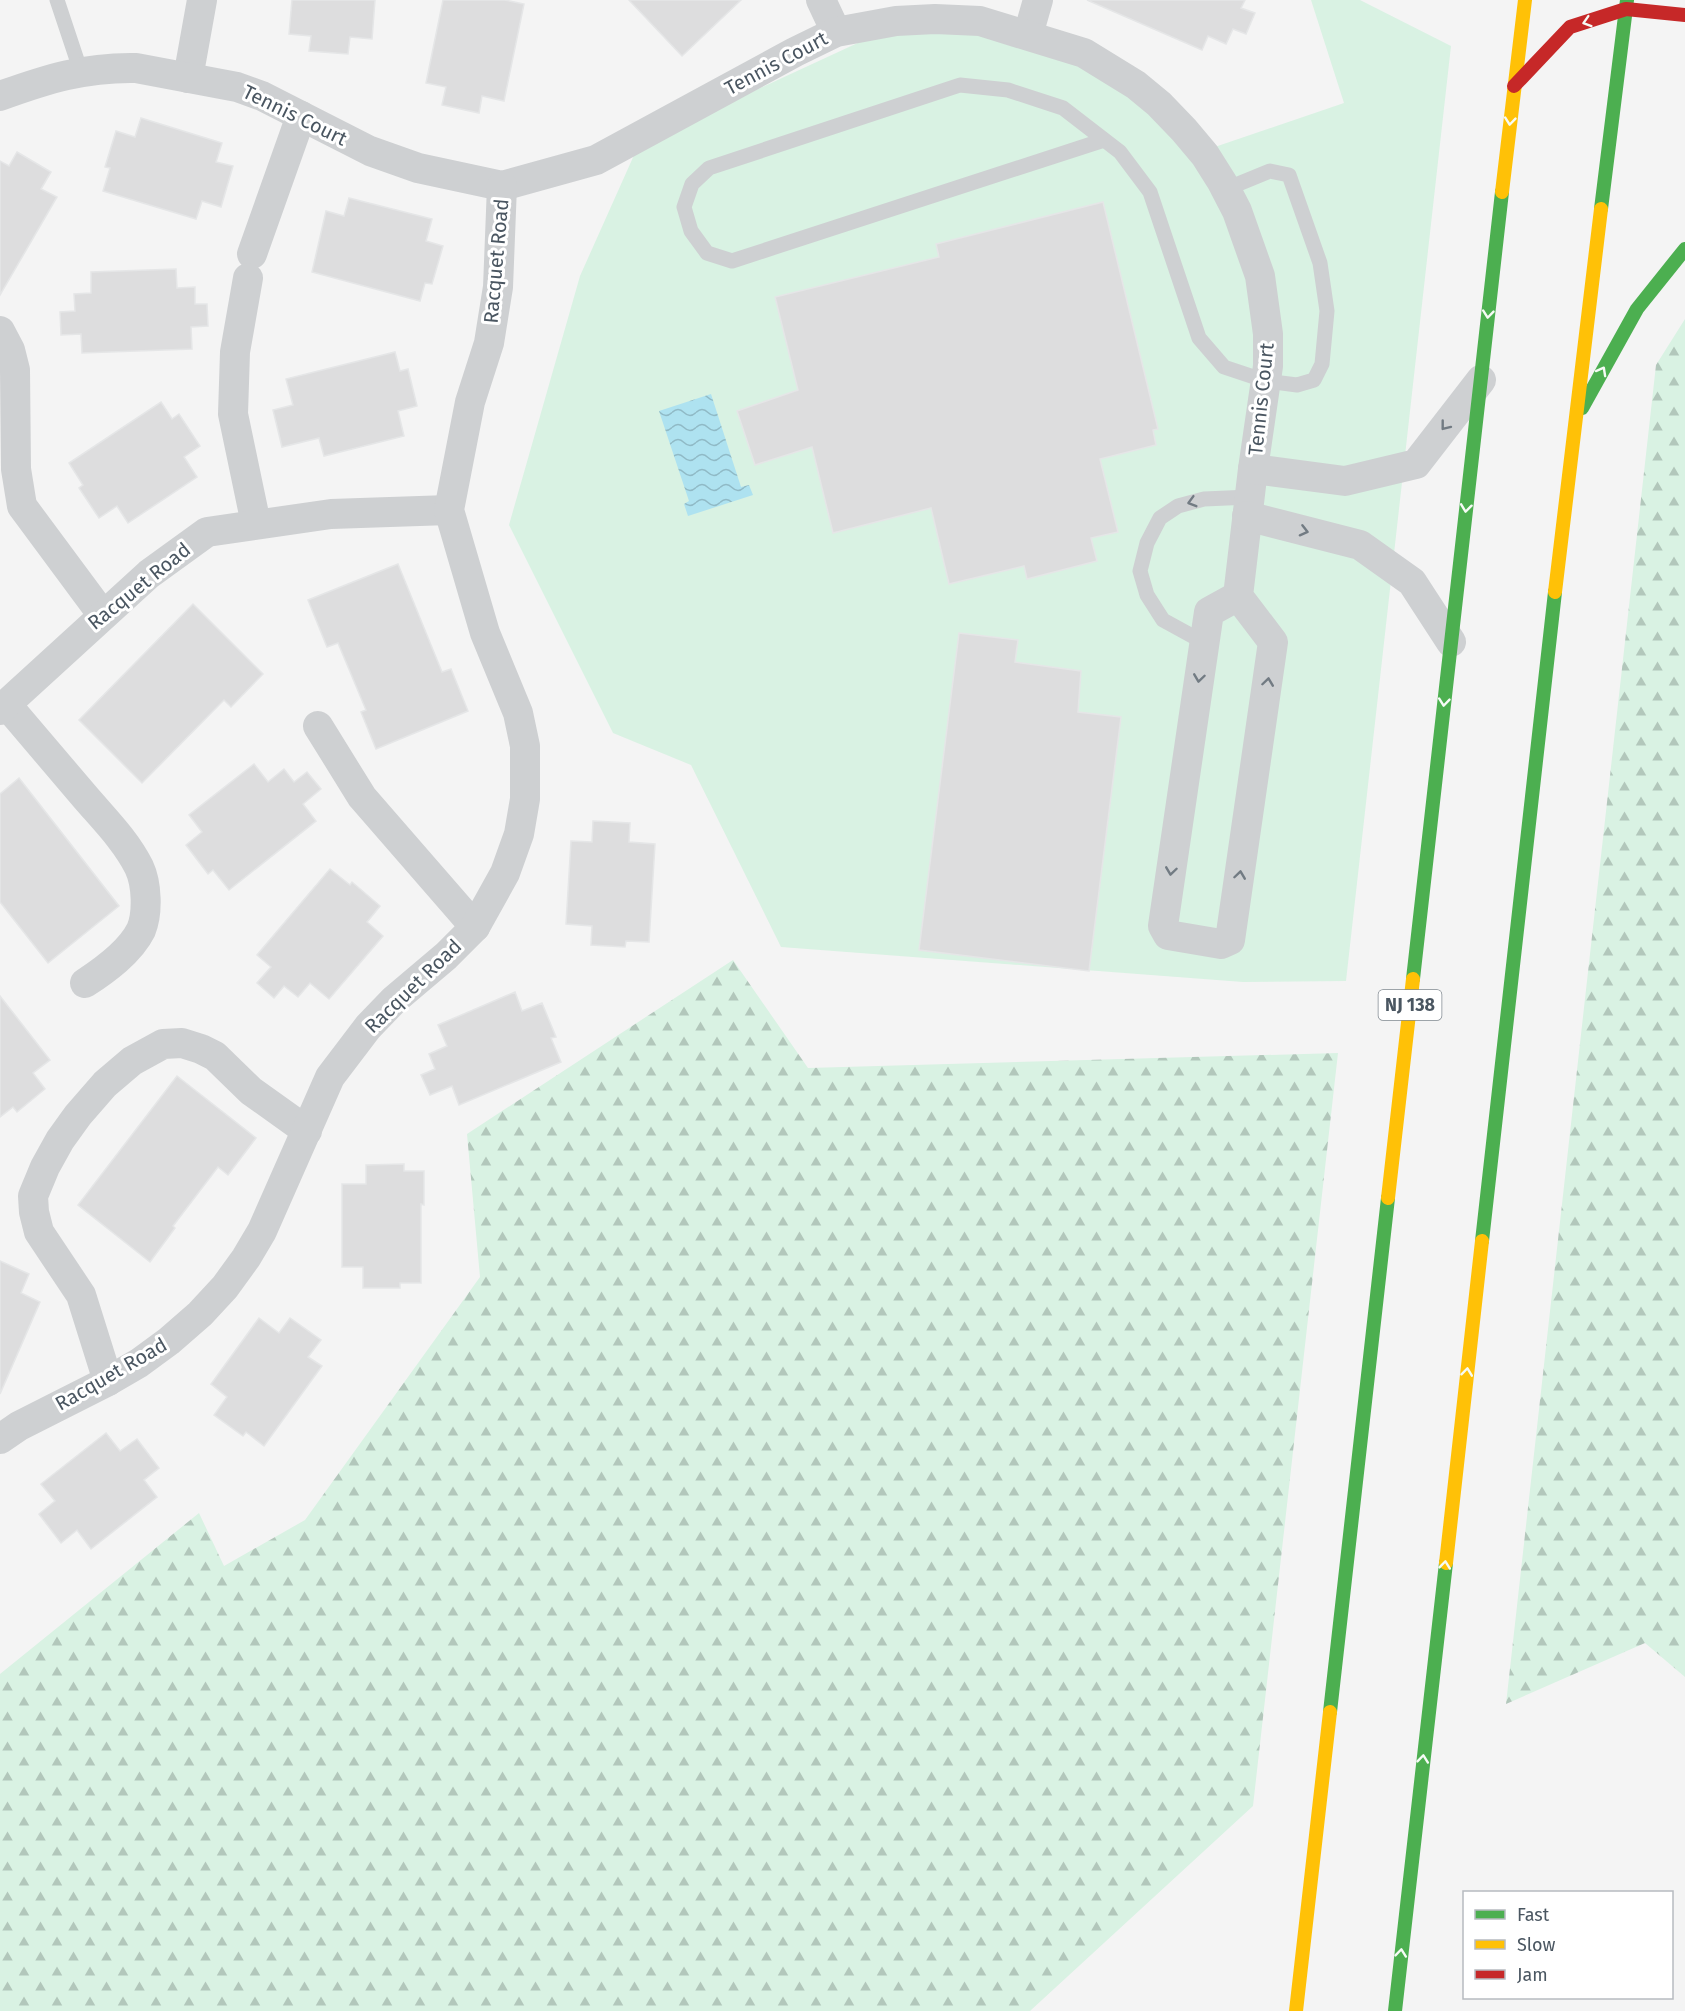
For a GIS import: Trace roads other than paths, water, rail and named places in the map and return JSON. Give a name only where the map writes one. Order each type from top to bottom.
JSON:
[{"type":"highway","name":"NJ 138","points":[[1296,2011],[1525,0]]},
{"type":"highway","points":[[1395,2011],[1574,423],[1627,5]]},
{"type":"highway","points":[[1514,86],[1570,27],[1627,5],[1685,15]]},
{"type":"highway","points":[[1574,423],[1637,309],[1685,249]]},
{"type":"street","points":[[188,78],[202,0]]},
{"type":"street","points":[[821,0],[836,32]]},
{"type":"street","points":[[1028,35],[1038,0]]},
{"type":"street","name":"Tennis Court","points":[[0,96],[44,79],[81,72],[136,68],[237,87],[262,96],[369,151],[418,168],[502,186],[596,160],[836,32],[896,21],[936,19],[980,21],[1084,53],[1136,85],[1159,104],[1184,130],[1205,155],[1226,189],[1247,236],[1260,276],[1268,334],[1266,381],[1250,494],[1345,481],[1416,464],[1481,380]]},
{"type":"street","points":[[256,524],[233,414],[235,352],[250,266],[301,116]]},
{"type":"street","name":"Racquet Road","points":[[0,1439],[19,1426],[139,1363],[200,1314],[225,1287],[262,1231],[330,1077],[368,1027],[394,1000],[446,956],[474,927],[505,873],[519,834],[525,799],[525,746],[518,714],[485,633],[449,510],[465,422],[489,343],[498,287],[502,186]]},
{"type":"street","points":[[0,331],[10,350],[15,370],[15,469],[22,506],[102,614]]},
{"type":"street","points":[[1238,596],[1209,612],[1163,926],[1168,934],[1221,944],[1230,940],[1273,642],[1238,596],[1250,494],[1360,545],[1412,582],[1451,642]]},
{"type":"street","name":"Racquet Road","points":[[3,707],[102,614],[149,574],[207,532],[331,514],[449,510]]},
{"type":"street","points":[[3,707],[124,843],[140,869],[144,889],[144,915],[141,930],[130,945],[106,969],[85,983]]},
{"type":"street","points":[[318,726],[362,797],[474,927]]},
{"type":"street","points":[[108,1381],[81,1295],[39,1232],[34,1212],[33,1196],[45,1167],[60,1140],[78,1115],[105,1084],[132,1061],[163,1044],[182,1043],[215,1056],[251,1091],[307,1131]]},
{"type":"lane","points":[[57,0],[81,72]]},
{"type":"lane","points":[[1104,140],[732,261],[707,254],[691,231],[684,207],[692,184],[709,168],[960,85],[1008,90],[1063,108],[1120,152],[1150,192],[1199,338],[1224,367],[1266,381],[1297,385],[1314,380],[1322,364],[1327,311],[1320,263],[1289,174],[1270,171],[1226,189]]},
{"type":"lane","points":[[1204,643],[1163,620],[1147,596],[1140,571],[1147,543],[1160,518],[1178,506],[1203,499],[1250,494]]},
{"type":"water","points":[[711,394],[741,487],[749,485],[753,495],[688,516],[684,504],[689,501],[659,411]]}]
